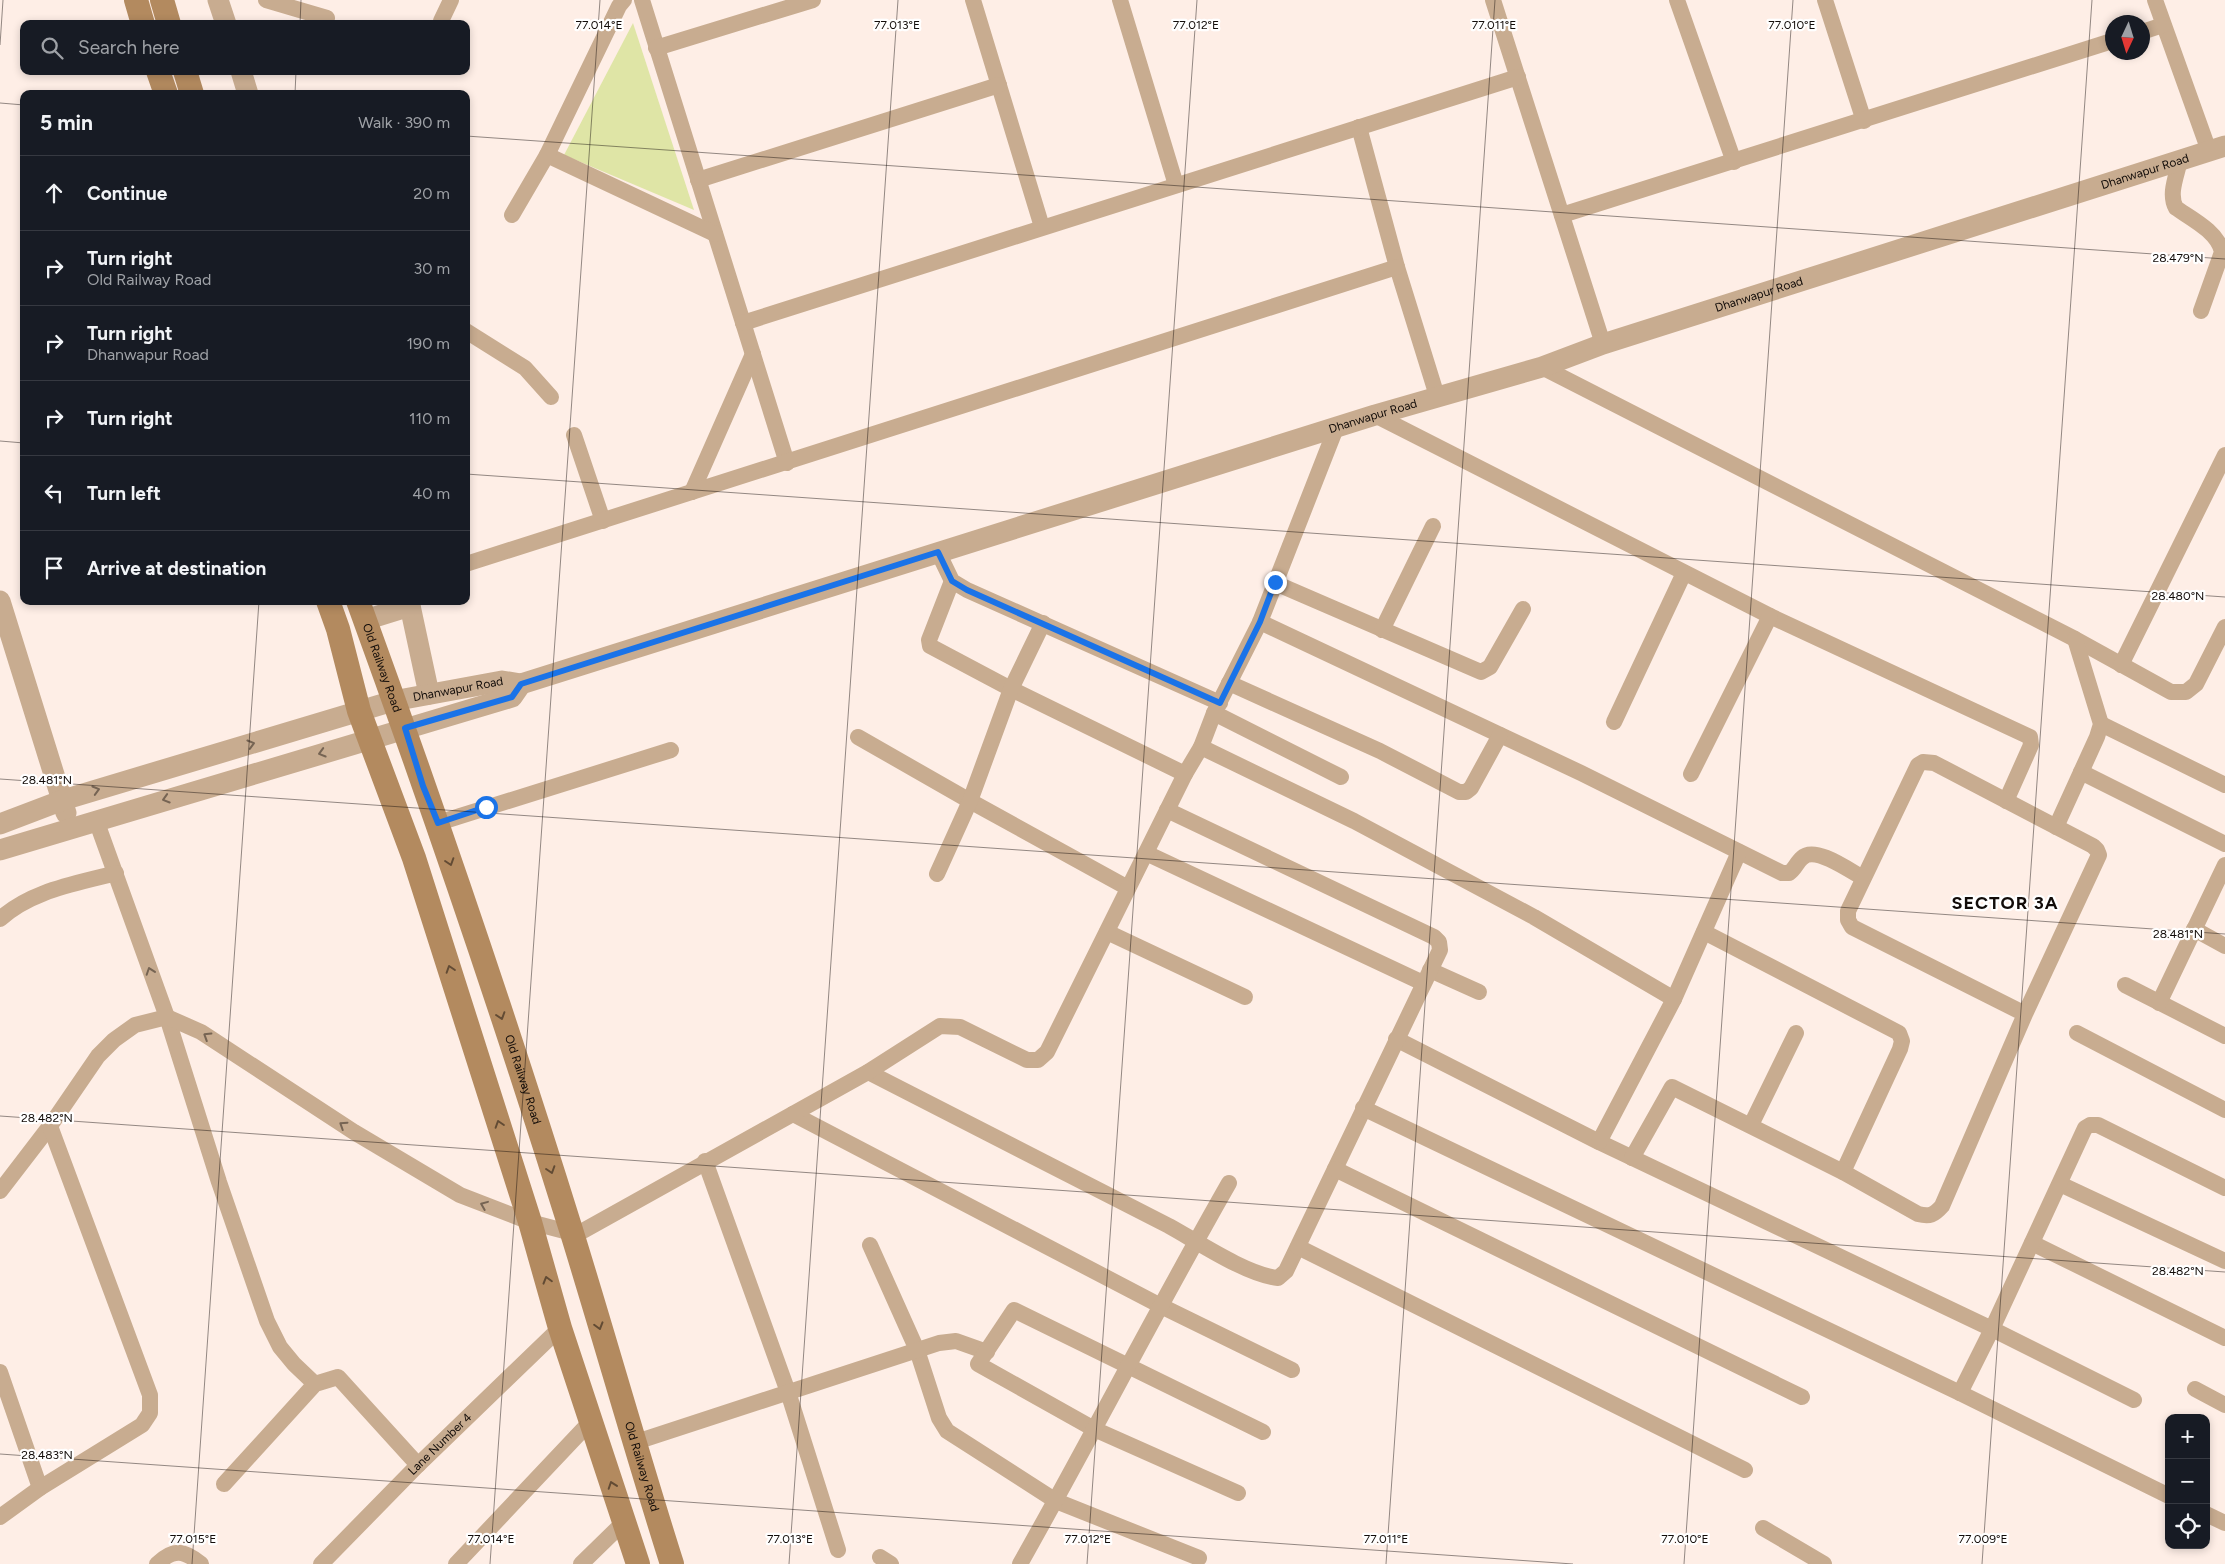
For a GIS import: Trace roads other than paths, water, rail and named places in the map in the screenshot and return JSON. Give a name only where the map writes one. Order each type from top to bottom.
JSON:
[{"type":"main road","points":[[136,0],[142,20]]},
{"type":"main road","points":[[162,0],[169,20]]},
{"type":"main road","points":[[159,75],[165,90]]},
{"type":"main road","points":[[186,75],[191,90]]},
{"type":"main road","points":[[329,605],[338,629],[368,740],[414,858],[530,1222],[560,1328],[592,1420],[638,1564]]},
{"type":"main road","name":"Old Railway Road","points":[[362,611],[393,701],[405,728],[423,786],[438,823],[572,1233],[672,1564]]},
{"type":"street","points":[[218,0],[225,20]]},
{"type":"street","points":[[266,0],[327,18]]},
{"type":"street","points":[[442,20],[451,0]]},
{"type":"street","points":[[512,216],[547,155],[619,6],[624,0]]},
{"type":"street","points":[[642,0],[787,463]]},
{"type":"street","points":[[656,48],[813,0]]},
{"type":"street","points":[[973,0],[1042,227]]},
{"type":"street","points":[[1120,0],[1176,185]]},
{"type":"street","points":[[1493,0],[1603,344]]},
{"type":"street","points":[[1677,0],[1734,162]]},
{"type":"street","points":[[1825,0],[1864,120]]},
{"type":"street","points":[[2155,0],[2163,25],[2217,149]]},
{"type":"street","points":[[2150,29],[2163,25]]},
{"type":"street","points":[[1562,215],[2105,43]]},
{"type":"street","points":[[242,75],[247,90]]},
{"type":"street","points":[[743,323],[1518,77]]},
{"type":"street","points":[[698,180],[999,86]]},
{"type":"street","points":[[1360,127],[1396,267],[1437,396]]},
{"type":"street","name":"Dhanwapur Road","points":[[0,824],[63,800],[393,701],[502,681],[521,684],[1375,415],[1542,367],[1603,344],[2217,149]]},
{"type":"street","points":[[547,155],[715,234]]},
{"type":"street","points":[[2180,160],[2172,195],[2176,208],[2216,238],[2221,244],[2222,252],[2201,311]]},
{"type":"street","points":[[470,563],[1396,267]]},
{"type":"street","points":[[470,334],[524,368],[551,397]]},
{"type":"street","points":[[692,492],[753,354]]},
{"type":"street","points":[[1542,367],[2075,639],[2171,692],[2186,692],[2196,684],[2225,627]]},
{"type":"street","points":[[1375,415],[1770,616],[2030,737],[2030,745],[2006,801]]},
{"type":"street","points":[[0,1191],[50,1126],[98,1056],[114,1040],[135,1024],[166,1017],[201,1032],[354,1132],[453,1190],[484,1205],[530,1222],[572,1233],[581,1232],[705,1161],[868,1072],[940,1026],[960,1028],[1027,1060],[1038,1060],[1047,1052],[1185,774],[1201,746],[1217,708],[1260,622],[1336,428]]},
{"type":"street","points":[[574,435],[603,521]]},
{"type":"street","points":[[2120,665],[2225,455]]},
{"type":"street","points":[[1382,630],[1433,526]]},
{"type":"street","points":[[938,552],[952,581],[1217,708],[1341,777]]},
{"type":"street","points":[[1614,722],[1684,573]]},
{"type":"street","points":[[952,581],[930,640],[930,646],[1011,689],[1185,774]]},
{"type":"street","points":[[1275,582],[1481,672],[1490,667],[1523,609]]},
{"type":"street","points":[[0,601],[63,800],[70,828]]},
{"type":"street","points":[[362,611],[402,605]]},
{"type":"street","points":[[409,605],[429,694]]},
{"type":"street","points":[[1691,774],[1770,616]]},
{"type":"street","points":[[1260,622],[1500,735],[1782,873],[1789,874],[1802,857],[1810,853],[1820,854],[1863,878]]},
{"type":"street","points":[[937,874],[970,801],[1011,689],[1043,623]]},
{"type":"street","points":[[2056,827],[2097,737],[2101,724],[2075,639]]},
{"type":"street","points":[[1229,683],[1380,751],[1460,792],[1466,792],[1471,788],[1500,735]]},
{"type":"street","name":"Dhanwapur Road","points":[[0,850],[512,697],[521,684]]},
{"type":"street","points":[[2101,724],[2225,786]]},
{"type":"street","points":[[858,737],[1128,888]]},
{"type":"street","points":[[1201,746],[1354,821],[1526,912],[1674,999]]},
{"type":"street","points":[[438,823],[672,750]]},
{"type":"street","points":[[1632,1158],[1672,1087],[1843,1172],[1918,1214],[1929,1216],[1935,1214],[1942,1206],[2025,1014],[2099,855],[2093,846],[1934,763],[1922,762],[1918,765],[1863,878],[1848,911],[1848,920],[1852,928],[2025,1014]]},
{"type":"street","points":[[2081,772],[2225,844]]},
{"type":"street","points":[[868,1072],[1196,1240],[1252,1272],[1278,1278],[1286,1271],[1440,950],[1439,942],[1434,937],[1167,810]]},
{"type":"street","points":[[96,820],[166,1017],[218,1182],[267,1321],[280,1347],[294,1364],[315,1384]]},
{"type":"street","points":[[1599,1142],[1674,999],[1739,852]]},
{"type":"street","points":[[1146,853],[1427,977],[1479,992]]},
{"type":"street","points":[[2159,1003],[2225,865]]},
{"type":"street","points":[[0,919],[12,909],[40,894],[116,873]]},
{"type":"street","points":[[2194,929],[2225,946]]},
{"type":"street","points":[[1106,932],[1245,997]]},
{"type":"street","points":[[1704,932],[1899,1033],[1902,1041],[1900,1049],[1843,1172]]},
{"type":"street","points":[[2125,985],[2225,1036]]},
{"type":"street","points":[[1751,1125],[1796,1033]]},
{"type":"street","points":[[2078,1033],[2225,1110]]},
{"type":"street","points":[[1396,1039],[1599,1142],[1992,1329],[2134,1400]]},
{"type":"street","points":[[1363,1108],[1960,1393],[2165,1494]]},
{"type":"street","points":[[793,1114],[1159,1305],[1292,1370]]},
{"type":"street","points":[[1960,1393],[1992,1329],[2085,1128],[2090,1125],[2098,1125],[2225,1188]]},
{"type":"street","points":[[0,1517],[40,1488],[142,1425],[150,1413],[150,1395],[50,1126]]},
{"type":"street","points":[[705,1161],[788,1392],[838,1550]]},
{"type":"street","points":[[1335,1169],[1802,1397]]},
{"type":"street","points":[[1025,1563],[1056,1500],[1159,1305],[1229,1183]]},
{"type":"street","points":[[2060,1184],[2225,1261]]},
{"type":"street","points":[[2032,1243],[2225,1338]]},
{"type":"street","points":[[870,1245],[917,1350],[939,1418],[947,1432],[1056,1500],[1199,1558]]},
{"type":"street","points":[[1298,1247],[1745,1470]]},
{"type":"street","points":[[1238,1493],[1094,1429],[978,1364],[1014,1310],[1127,1367],[1264,1432]]},
{"type":"street","name":"Lane Number 4","points":[[321,1564],[418,1465],[560,1328]]},
{"type":"street","points":[[634,1443],[947,1341],[956,1341],[987,1352]]},
{"type":"street","points":[[0,1372],[40,1488]]},
{"type":"street","points":[[224,1484],[315,1384],[338,1377],[418,1465]]},
{"type":"street","points":[[2195,1389],[2225,1405]]},
{"type":"street","points":[[456,1564],[592,1420]]},
{"type":"street","points":[[2210,1516],[2225,1523]]},
{"type":"street","points":[[581,1564],[624,1522]]},
{"type":"street","points":[[1763,1528],[1824,1564]]},
{"type":"street","points":[[157,1564],[166,1556],[178,1552],[190,1555],[201,1564]]},
{"type":"district","name":"SECTOR 3A","points":[[2005,903]]}]
